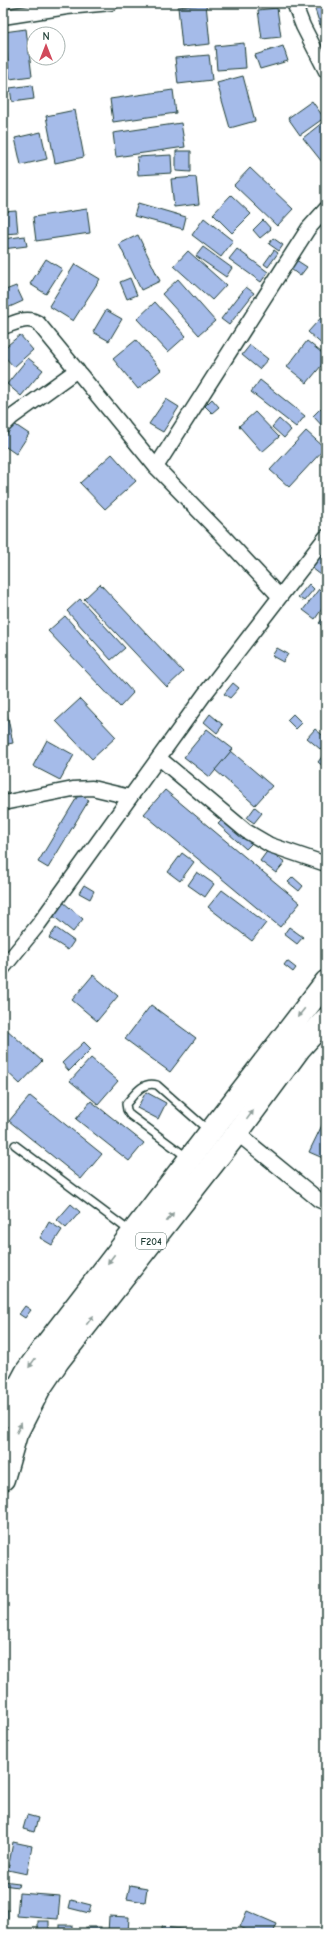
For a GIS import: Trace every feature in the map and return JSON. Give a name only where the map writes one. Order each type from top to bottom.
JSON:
[{"type":"main road","name":"F204","points":[[6,1404],[43,1348],[210,1133],[295,1020],[326,982]]},
{"type":"main road","name":"F204","points":[[3,1479],[16,1434],[39,1389],[63,1355],[237,1133],[299,1049],[326,1019]]},
{"type":"street","points":[[3,17],[66,5],[111,3]]},
{"type":"street","points":[[294,3],[303,26],[326,71]]},
{"type":"street","points":[[156,467],[308,229],[326,209]]},
{"type":"street","points":[[3,327],[32,319],[38,323],[156,467],[279,596]]},
{"type":"street","points":[[3,426],[12,417],[77,370]]},
{"type":"street","points":[[3,968],[38,925],[158,758],[279,596],[326,537]]},
{"type":"street","points":[[158,758],[246,831],[270,845],[326,864]]},
{"type":"street","points":[[3,803],[73,789],[92,788],[130,797]]},
{"type":"street","points":[[237,1133],[319,1200],[326,1203]]},
{"type":"lane","points":[[189,1159],[130,1115],[126,1104],[142,1086],[150,1084],[157,1086],[210,1133]]},
{"type":"lane","points":[[15,1145],[132,1232]]},
{"type":"building","points":[[313,3],[326,3],[326,23],[320,25]]},
{"type":"building","points":[[206,4],[210,44],[182,47],[178,7]]},
{"type":"building","points":[[277,8],[281,37],[262,39],[258,10]]},
{"type":"building","points":[[26,29],[26,66],[31,66],[32,76],[10,79],[4,32]]},
{"type":"building","points":[[244,43],[246,68],[217,70],[215,46]]},
{"type":"building","points":[[283,46],[288,61],[260,69],[255,55]]},
{"type":"building","points":[[209,55],[212,80],[178,84],[175,58]]},
{"type":"building","points":[[243,76],[255,121],[230,128],[217,83]]},
{"type":"building","points":[[32,85],[34,99],[12,102],[10,88]]},
{"type":"building","points":[[173,90],[176,113],[113,122],[110,99]]},
{"type":"building","points":[[312,101],[324,118],[300,135],[288,118]]},
{"type":"building","points":[[75,110],[84,157],[55,163],[46,116]]},
{"type":"building","points":[[323,122],[326,126],[326,167],[303,138]]},
{"type":"building","points":[[181,123],[185,147],[116,157],[113,133]]},
{"type":"building","points":[[41,132],[47,159],[21,165],[15,138]]},
{"type":"building","points":[[176,151],[191,151],[191,172],[176,171]]},
{"type":"building","points":[[171,155],[172,173],[138,175],[137,157]]},
{"type":"building","points":[[3,160],[7,186],[3,186]]},
{"type":"building","points":[[250,168],[293,209],[277,226],[234,185]]},
{"type":"building","points":[[196,177],[199,204],[174,207],[171,179]]},
{"type":"building","points":[[231,195],[251,214],[232,233],[213,214]]},
{"type":"building","points":[[138,203],[186,217],[183,229],[134,216]]},
{"type":"building","points":[[87,209],[90,233],[36,241],[33,217]]},
{"type":"building","points":[[16,211],[18,233],[3,234],[3,212]]},
{"type":"building","points":[[204,218],[233,241],[221,257],[192,235]]},
{"type":"building","points":[[263,220],[271,229],[260,238],[253,230]]},
{"type":"building","points":[[138,235],[160,281],[141,290],[119,244]]},
{"type":"building","points":[[25,236],[27,246],[3,249],[3,239]]},
{"type":"building","points":[[273,238],[283,245],[279,251],[269,244]]},
{"type":"building","points":[[203,247],[232,268],[226,277],[196,256]]},
{"type":"building","points":[[237,249],[268,272],[261,282],[229,259]]},
{"type":"building","points":[[274,250],[278,253],[268,267],[264,264]]},
{"type":"building","points":[[188,251],[226,285],[212,300],[174,266]]},
{"type":"building","points":[[293,258],[307,267],[300,276],[287,266]]},
{"type":"building","points":[[46,259],[62,269],[46,294],[30,284]]},
{"type":"building","points":[[75,264],[100,279],[73,321],[49,306]]},
{"type":"building","points":[[130,278],[137,295],[127,299],[120,282]]},
{"type":"building","points":[[178,279],[215,321],[199,335],[162,294]]},
{"type":"building","points":[[16,286],[23,301],[3,310],[3,291]]},
{"type":"building","points":[[246,287],[254,293],[229,325],[221,319]]},
{"type":"building","points":[[155,302],[186,336],[168,352],[137,319]]},
{"type":"building","points":[[106,310],[122,319],[109,341],[93,332]]},
{"type":"building","points":[[326,312],[326,348],[308,332]]},
{"type":"building","points":[[20,335],[33,350],[14,367],[3,355],[3,349]]},
{"type":"building","points":[[136,340],[161,370],[138,389],[113,359]]},
{"type":"building","points":[[307,341],[326,356],[326,360],[307,383],[287,367]]},
{"type":"building","points":[[250,345],[268,359],[259,369],[242,355]]},
{"type":"building","points":[[28,358],[43,370],[21,396],[7,384]]},
{"type":"building","points":[[260,380],[305,416],[296,427],[251,392]]},
{"type":"building","points":[[166,399],[179,407],[163,432],[149,424]]},
{"type":"building","points":[[212,399],[219,407],[212,413],[205,406]]},
{"type":"building","points":[[321,408],[326,413],[326,430],[313,416]]},
{"type":"building","points":[[255,412],[279,437],[262,452],[239,426]]},
{"type":"building","points":[[279,419],[291,430],[284,438],[272,427]]},
{"type":"building","points":[[14,424],[29,434],[16,454],[3,445],[3,439]]},
{"type":"building","points":[[306,431],[325,448],[289,487],[270,470]]},
{"type":"building","points":[[112,454],[136,481],[105,509],[80,483]]},
{"type":"building","points":[[320,549],[326,554],[326,569],[321,575],[308,565]]},
{"type":"building","points":[[100,584],[183,672],[167,687],[84,599]]},
{"type":"building","points":[[309,584],[314,589],[304,601],[298,597]]},
{"type":"building","points":[[319,589],[326,595],[326,603],[315,619],[303,610]]},
{"type":"building","points":[[80,599],[125,648],[111,660],[67,611]]},
{"type":"building","points":[[326,615],[326,630],[319,623]]},
{"type":"building","points":[[65,616],[133,693],[120,707],[48,631]]},
{"type":"building","points":[[277,648],[288,654],[283,662],[272,656]]},
{"type":"building","points":[[233,683],[239,688],[230,698],[224,694]]},
{"type":"building","points":[[80,699],[116,737],[92,759],[56,721]]},
{"type":"building","points":[[5,704],[13,743],[3,745],[3,705]]},
{"type":"building","points":[[210,714],[223,725],[217,733],[204,722]]},
{"type":"building","points":[[293,714],[302,723],[296,729],[287,720]]},
{"type":"building","points":[[207,729],[233,749],[210,777],[184,757]]},
{"type":"building","points":[[315,729],[326,738],[326,754],[307,738]]},
{"type":"building","points":[[47,740],[74,755],[60,780],[33,766]]},
{"type":"building","points":[[231,751],[272,786],[255,805],[215,770]]},
{"type":"building","points":[[324,754],[326,756],[325,768],[318,762]]},
{"type":"building","points":[[165,790],[300,903],[280,927],[144,814]]},
{"type":"building","points":[[79,794],[89,800],[48,868],[38,862]]},
{"type":"building","points":[[255,807],[262,813],[254,823],[247,818]]},
{"type":"building","points":[[225,817],[253,842],[246,849],[218,824]]},
{"type":"building","points":[[268,850],[285,862],[276,873],[260,861]]},
{"type":"building","points":[[182,853],[194,862],[180,881],[168,872]]},
{"type":"building","points":[[197,872],[214,884],[205,897],[188,885]]},
{"type":"building","points":[[293,877],[303,886],[299,891],[288,882]]},
{"type":"building","points":[[84,885],[94,891],[90,899],[79,893]]},
{"type":"building","points":[[222,890],[266,923],[252,941],[208,907]]},
{"type":"building","points":[[63,902],[83,919],[73,932],[52,915]]},
{"type":"building","points":[[289,927],[303,937],[297,944],[284,934]]},
{"type":"building","points":[[56,928],[74,941],[68,950],[49,938]]},
{"type":"building","points":[[287,961],[296,968],[293,972],[284,965]]},
{"type":"building","points":[[93,975],[118,996],[97,1021],[72,1000]]},
{"type":"building","points":[[151,1005],[196,1038],[170,1072],[125,1039]]},
{"type":"building","points":[[5,1028],[42,1061],[20,1084],[3,1068],[3,1030]]},
{"type":"building","points":[[84,1042],[91,1049],[69,1071],[62,1063]]},
{"type":"building","points":[[91,1058],[118,1081],[98,1104],[70,1081]]},
{"type":"building","points":[[146,1092],[166,1103],[158,1119],[137,1108]]},
{"type":"building","points":[[30,1096],[102,1154],[81,1179],[9,1121]]},
{"type":"building","points":[[91,1101],[144,1143],[129,1161],[76,1119]]},
{"type":"building","points":[[326,1117],[326,1156],[325,1159],[309,1152]]},
{"type":"building","points":[[71,1204],[80,1212],[66,1228],[57,1220]]},
{"type":"building","points":[[49,1222],[62,1230],[52,1245],[40,1238]]},
{"type":"building","points":[[25,1306],[31,1310],[25,1318],[19,1314]]},
{"type":"building","points":[[27,1815],[38,1818],[34,1832],[23,1829]]},
{"type":"building","points":[[13,1842],[32,1846],[27,1874],[8,1870]]},
{"type":"building","points":[[3,1881],[19,1883],[18,1887],[3,1885]]},
{"type":"building","points":[[130,1885],[147,1888],[145,1902],[127,1899]]},
{"type":"building","points":[[19,1893],[60,1896],[58,1919],[17,1916]]},
{"type":"building","points":[[71,1900],[91,1905],[89,1913],[69,1908]]},
{"type":"building","points":[[3,1910],[8,1910],[8,1918],[3,1918]]},
{"type":"building","points":[[247,1911],[277,1924],[273,1933],[253,1933],[240,1927]]},
{"type":"building","points":[[109,1916],[129,1917],[128,1933],[108,1933]]},
{"type":"building","points":[[38,1921],[49,1921],[49,1930],[38,1930]]},
{"type":"building","points":[[60,1925],[72,1925],[72,1933],[60,1933]]},
{"type":"building","points":[[86,1927],[101,1927],[101,1933],[86,1933]]},
{"type":"building","points":[[162,1927],[212,1932],[212,1933],[162,1933]]}]
